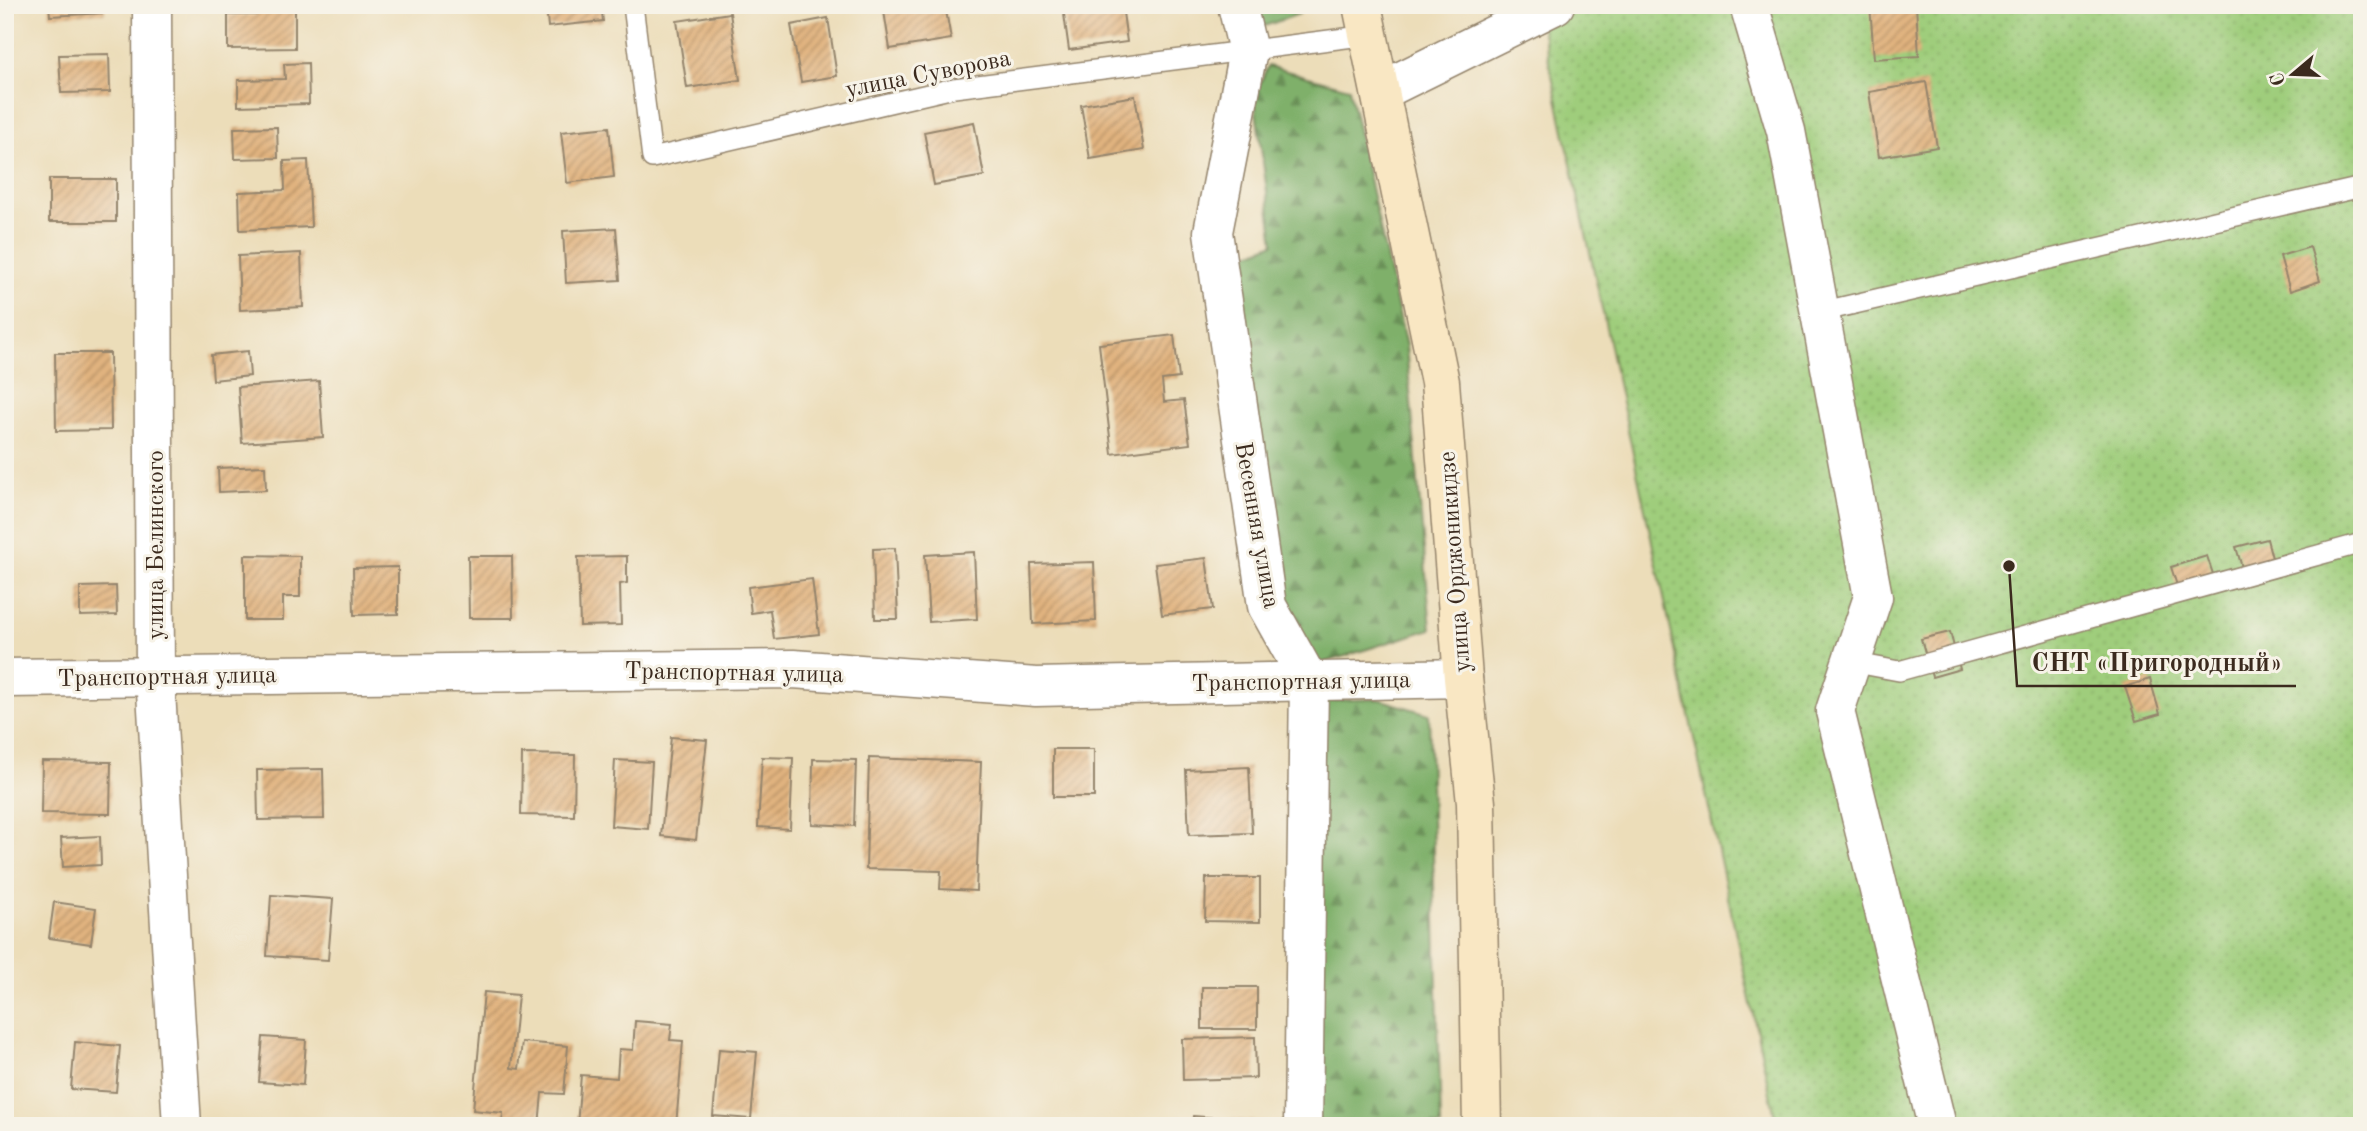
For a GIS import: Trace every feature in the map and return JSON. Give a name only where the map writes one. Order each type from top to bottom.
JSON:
[{"type":"main road","name":"улица Орджоникидзе","points":[[1365,20],[1440,382],[1463,678],[1476,803],[1482,1126]]},
{"type":"street","name":"улица Белинского","points":[[152,5],[155,675],[182,1126]]},
{"type":"street","name":"Весенняя улица","points":[[1237,5],[1248,51],[1213,232],[1267,606],[1308,681],[1303,1126]]},
{"type":"street","points":[[1381,91],[1555,5]]},
{"type":"street","points":[[1749,5],[1786,131],[1873,597],[1835,710],[1937,1126]]},
{"type":"street","name":"Транспортная улица","points":[[5,678],[793,669],[1036,687],[1463,678]]},
{"type":"lane","name":"улица Суворова","points":[[633,5],[652,158],[954,88],[1248,51],[1365,20]]},
{"type":"lane","points":[[1820,313],[2362,187]]},
{"type":"lane","points":[[1851,662],[1899,670],[2362,543]]},
{"type":"green space","points":[[1257,5],[1303,5],[1299,14],[1262,27]]},
{"type":"green space","points":[[1537,5],[2362,5],[2362,1126],[1777,1126]]},
{"type":"green space","points":[[1268,66],[1349,88],[1406,346],[1431,629],[1320,664],[1283,605],[1233,260],[1274,243],[1254,96]]},
{"type":"green space","points":[[1378,699],[1429,714],[1441,1126],[1314,1126],[1320,701]]},
{"type":"building","points":[[49,5],[105,5],[105,13],[50,16]]},
{"type":"building","points":[[256,5],[295,5],[295,48],[228,49],[228,15],[256,15]]},
{"type":"building","points":[[546,5],[601,5],[603,21],[548,27]]},
{"type":"building","points":[[883,5],[945,5],[951,39],[890,49]]},
{"type":"building","points":[[1122,5],[1127,42],[1069,50],[1063,7]]},
{"type":"building","points":[[1870,5],[1916,5],[1919,56],[1874,59]]},
{"type":"building","points":[[730,13],[740,80],[687,88],[677,21]]},
{"type":"building","points":[[828,18],[837,76],[801,82],[791,25]]},
{"type":"building","points":[[109,54],[110,92],[61,93],[59,55]]},
{"type":"building","points":[[308,63],[309,104],[238,106],[238,80],[285,79],[284,64]]},
{"type":"building","points":[[1926,82],[1937,147],[1879,157],[1869,92]]},
{"type":"building","points":[[1135,96],[1144,150],[1090,159],[1081,105]]},
{"type":"building","points":[[974,122],[984,176],[934,185],[924,132]]},
{"type":"building","points":[[277,127],[278,158],[235,159],[234,128]]},
{"type":"building","points":[[609,127],[614,177],[567,183],[561,132]]},
{"type":"building","points":[[308,160],[311,227],[240,230],[239,192],[285,190],[284,161]]},
{"type":"building","points":[[49,179],[116,179],[116,222],[49,222]]},
{"type":"building","points":[[616,228],[620,280],[566,283],[563,231]]},
{"type":"building","points":[[2310,247],[2320,281],[2290,291],[2280,256]]},
{"type":"building","points":[[301,253],[303,307],[240,310],[238,256]]},
{"type":"building","points":[[1174,335],[1179,378],[1162,380],[1164,402],[1184,400],[1190,444],[1112,454],[1099,344]]},
{"type":"building","points":[[248,351],[250,376],[213,380],[211,355]]},
{"type":"building","points":[[55,353],[110,353],[111,430],[56,431]]},
{"type":"building","points":[[319,381],[323,437],[242,443],[238,387]]},
{"type":"building","points":[[265,466],[266,490],[219,492],[218,468]]},
{"type":"building","points":[[2267,539],[2276,573],[2246,581],[2236,547]]},
{"type":"building","points":[[895,548],[898,619],[875,619],[873,549]]},
{"type":"building","points":[[974,552],[977,619],[929,622],[925,555]]},
{"type":"building","points":[[245,555],[300,556],[300,597],[283,597],[283,620],[245,620]]},
{"type":"building","points":[[468,556],[512,556],[513,618],[469,618]]},
{"type":"building","points":[[627,556],[627,583],[620,584],[621,625],[580,626],[578,557]]},
{"type":"building","points":[[2207,556],[2217,586],[2181,598],[2171,567]]},
{"type":"building","points":[[1206,558],[1213,609],[1162,615],[1155,564]]},
{"type":"building","points":[[1094,562],[1096,621],[1033,624],[1031,564]]},
{"type":"building","points":[[398,567],[398,614],[354,615],[353,568]]},
{"type":"building","points":[[812,579],[819,634],[774,639],[770,610],[751,613],[748,587]]},
{"type":"building","points":[[116,586],[117,615],[80,616],[80,587]]},
{"type":"building","points":[[1950,632],[1960,669],[1932,677],[1921,639]]},
{"type":"building","points":[[2150,679],[2160,714],[2136,721],[2125,687]]},
{"type":"building","points":[[671,737],[707,740],[696,840],[661,836]]},
{"type":"building","points":[[1053,749],[1094,749],[1094,797],[1053,797]]},
{"type":"building","points":[[522,754],[575,755],[574,816],[521,815]]},
{"type":"building","points":[[762,757],[793,758],[790,829],[758,827]]},
{"type":"building","points":[[869,758],[981,762],[976,891],[940,889],[941,871],[866,869]]},
{"type":"building","points":[[813,759],[856,760],[854,826],[812,824]]},
{"type":"building","points":[[615,760],[652,762],[648,829],[611,826]]},
{"type":"building","points":[[42,761],[111,762],[110,814],[41,813]]},
{"type":"building","points":[[1249,767],[1252,833],[1189,835],[1186,770]]},
{"type":"building","points":[[323,769],[324,819],[258,820],[257,770]]},
{"type":"building","points":[[100,836],[101,865],[63,867],[61,838]]},
{"type":"building","points":[[1206,878],[1260,878],[1260,922],[1205,921]]},
{"type":"building","points":[[271,895],[333,899],[328,960],[267,956]]},
{"type":"building","points":[[54,902],[96,908],[91,944],[49,938]]},
{"type":"building","points":[[1202,987],[1257,987],[1257,1029],[1202,1029]]},
{"type":"building","points":[[484,992],[518,995],[511,1068],[519,1069],[522,1042],[568,1046],[564,1094],[542,1093],[539,1126],[502,1124],[503,1113],[473,1110]]},
{"type":"building","points":[[635,1021],[672,1024],[670,1040],[683,1041],[676,1126],[577,1126],[581,1075],[617,1078],[619,1049],[633,1050]]},
{"type":"building","points":[[263,1037],[306,1040],[303,1085],[259,1082]]},
{"type":"building","points":[[1255,1037],[1256,1078],[1183,1080],[1182,1039]]},
{"type":"building","points":[[75,1042],[120,1046],[116,1092],[71,1089]]},
{"type":"building","points":[[719,1049],[757,1052],[751,1119],[713,1116]]},
{"type":"building","points":[[1193,1116],[1266,1122],[1266,1126],[1192,1126]]},
{"type":"place","name":"СНТ «Пригородный»","points":[[2009,566]]}]
